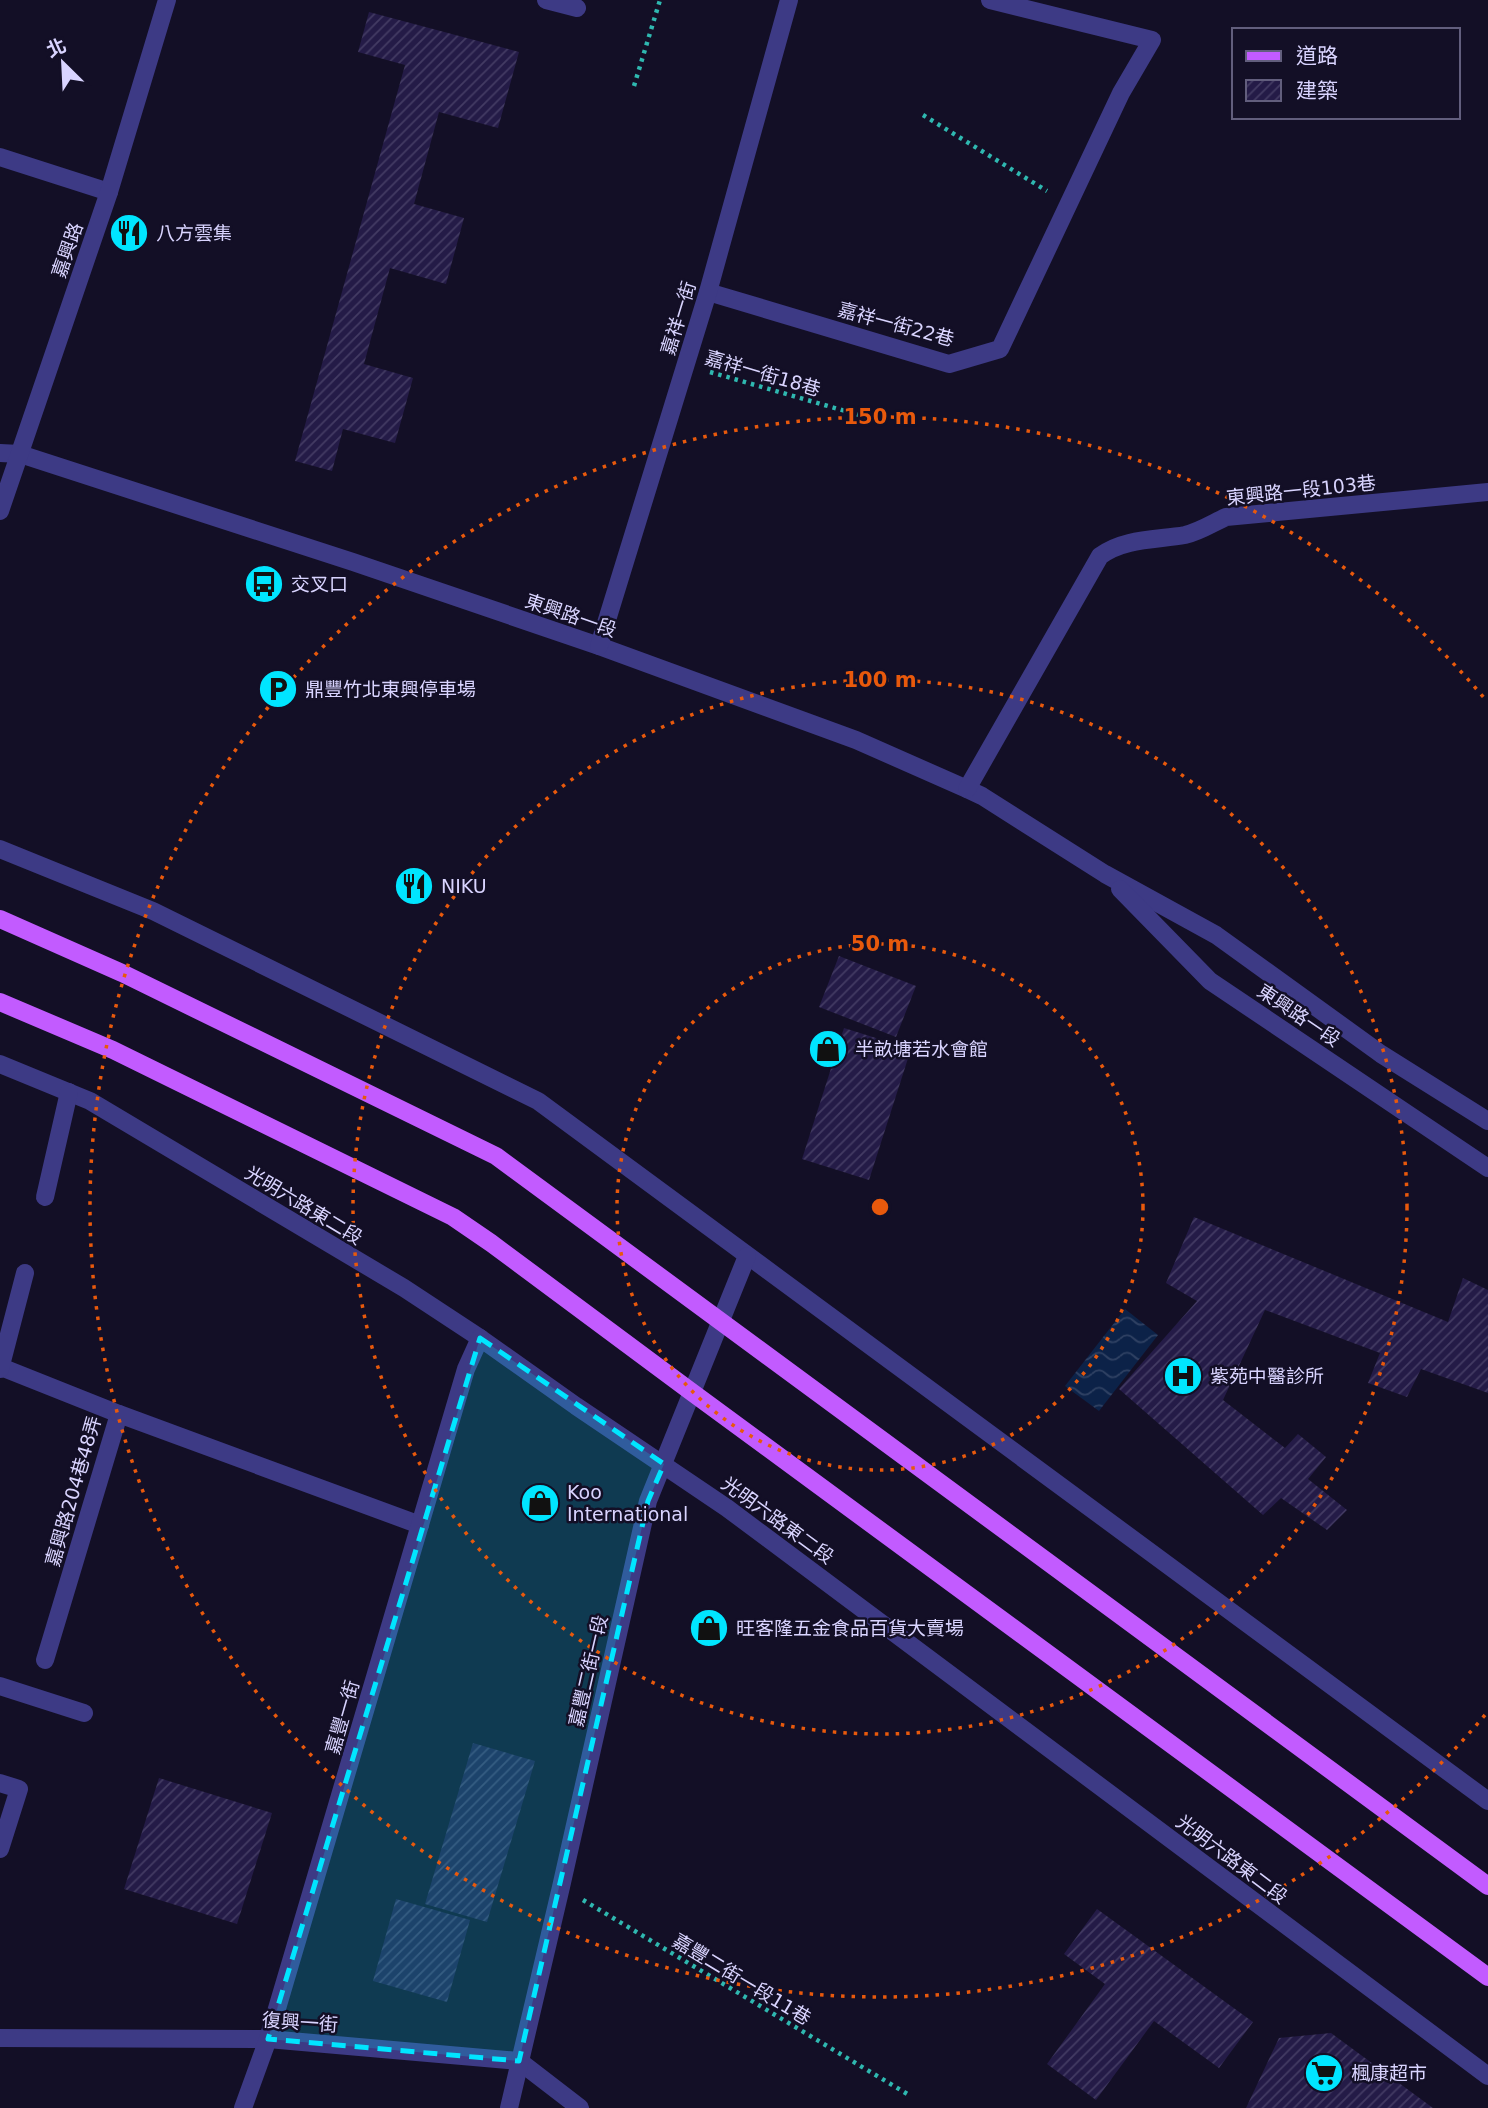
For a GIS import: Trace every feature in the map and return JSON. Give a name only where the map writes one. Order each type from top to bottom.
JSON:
[{"type":"main road","points":[[0,919],[122,973],[496,1156],[1488,1886]]},
{"type":"main road","points":[[0,1002],[113,1050],[453,1217],[491,1242],[693,1394],[1488,1977]]},
{"type":"street","name":"嘉興路","points":[[0,511],[109,192],[167,0]]},
{"type":"street","points":[[546,0],[577,8]]},
{"type":"street","name":"嘉祥一街","points":[[598,646],[708,292],[789,0]]},
{"type":"street","name":"嘉祥一街22巷","points":[[708,292],[949,364],[1000,349],[1121,93],[1152,40],[990,0]]},
{"type":"street","points":[[0,158],[109,192]]},
{"type":"street","name":"東興路一段","points":[[0,453],[20,454],[353,562],[598,646],[856,740],[967,789],[1105,874],[1216,935],[1381,1054],[1488,1121]]},
{"type":"street","name":"東興路一段103巷","points":[[967,789],[1100,556],[1110,548],[1189,534],[1226,517],[1488,492]]},
{"type":"street","points":[[0,849],[153,911],[538,1101],[1488,1801]]},
{"type":"street","name":"東興路一段","points":[[1105,874],[1210,981],[1488,1168]]},
{"type":"street","name":"光明六路東二段","points":[[0,1064],[101,1108],[381,1274],[480,1338],[738,1517],[1488,2076]]},
{"type":"street","points":[[46,1197],[69,1092]]},
{"type":"street","name":"嘉豐二街一段","points":[[509,2108],[648,1501],[747,1255]]},
{"type":"street","points":[[0,1368],[25,1273]]},
{"type":"street","name":"嘉豐一街","points":[[243,2108],[268,2039],[466,1369],[480,1338]]},
{"type":"street","name":"嘉興路204巷48弄","points":[[0,1368],[119,1414],[45,1660]]},
{"type":"street","points":[[119,1414],[421,1525]]},
{"type":"street","points":[[0,1686],[84,1713]]},
{"type":"street","points":[[0,1783],[19,1789],[0,1849]]},
{"type":"street","name":"復興一街","points":[[0,2038],[268,2039],[519,2061]]},
{"type":"street","points":[[519,2061],[580,2108]]},
{"type":"path","points":[[634,86],[660,0]]},
{"type":"path","points":[[923,115],[1068,205]]},
{"type":"path","name":"嘉祥一街18巷","points":[[686,365],[873,419]]},
{"type":"path","name":"嘉豐二街一段11巷","points":[[561,1887],[909,2095]]},
{"type":"highlighted area","points":[[480,1338],[664,1464],[648,1501],[519,2061],[268,2039]]},
{"type":"water","points":[[1125,1309],[1158,1335],[1099,1411],[1065,1386]]},
{"type":"building","points":[[369,12],[519,52],[498,128],[439,112],[414,204],[464,218],[446,284],[390,268],[364,364],[413,378],[395,443],[343,429],[332,471],[295,461],[405,65],[358,52]]},
{"type":"building","points":[[839,956],[916,986],[896,1037],[819,1007]]},
{"type":"building","points":[[844,1028],[911,1049],[869,1180],[802,1159]]},
{"type":"building","name":"紫苑中醫診所","points":[[1194,1217],[1448,1322],[1463,1278],[1488,1290],[1488,1393],[1421,1369],[1407,1397],[1368,1383],[1380,1353],[1265,1310],[1223,1400],[1285,1448],[1298,1434],[1326,1457],[1308,1479],[1347,1510],[1327,1530],[1281,1498],[1263,1515],[1119,1389],[1197,1301],[1166,1283]]},
{"type":"building","points":[[473,1743],[535,1761],[487,1922],[425,1904]]},
{"type":"building","points":[[159,1778],[272,1813],[237,1924],[124,1889]]},
{"type":"building","points":[[396,1899],[470,1920],[447,2002],[373,1981]]},
{"type":"building","points":[[1097,1909],[1253,2022],[1219,2068],[1154,2021],[1096,2100],[1047,2064],[1105,1984],[1064,1954]]},
{"type":"building","name":"楓康超市","points":[[1331,2033],[1433,2108],[1246,2108],[1279,2038]]},
{"type":"place","name":"八方雲集","points":[[129,233]]},
{"type":"place","name":"交叉口","points":[[264,584]]},
{"type":"place","name":"鼎豐竹北東興停車場","points":[[278,689]]},
{"type":"place","name":"NIKU","points":[[414,886]]},
{"type":"place","name":"半畝塘若水會館","points":[[828,1049]]},
{"type":"place","name":"紫苑中醫診所","points":[[1183,1376]]},
{"type":"place","name":"Koo International","points":[[540,1503]]},
{"type":"place","name":"旺客隆五金食品百貨大賣場","points":[[709,1628]]},
{"type":"place","name":"楓康超市","points":[[1324,2073]]}]
